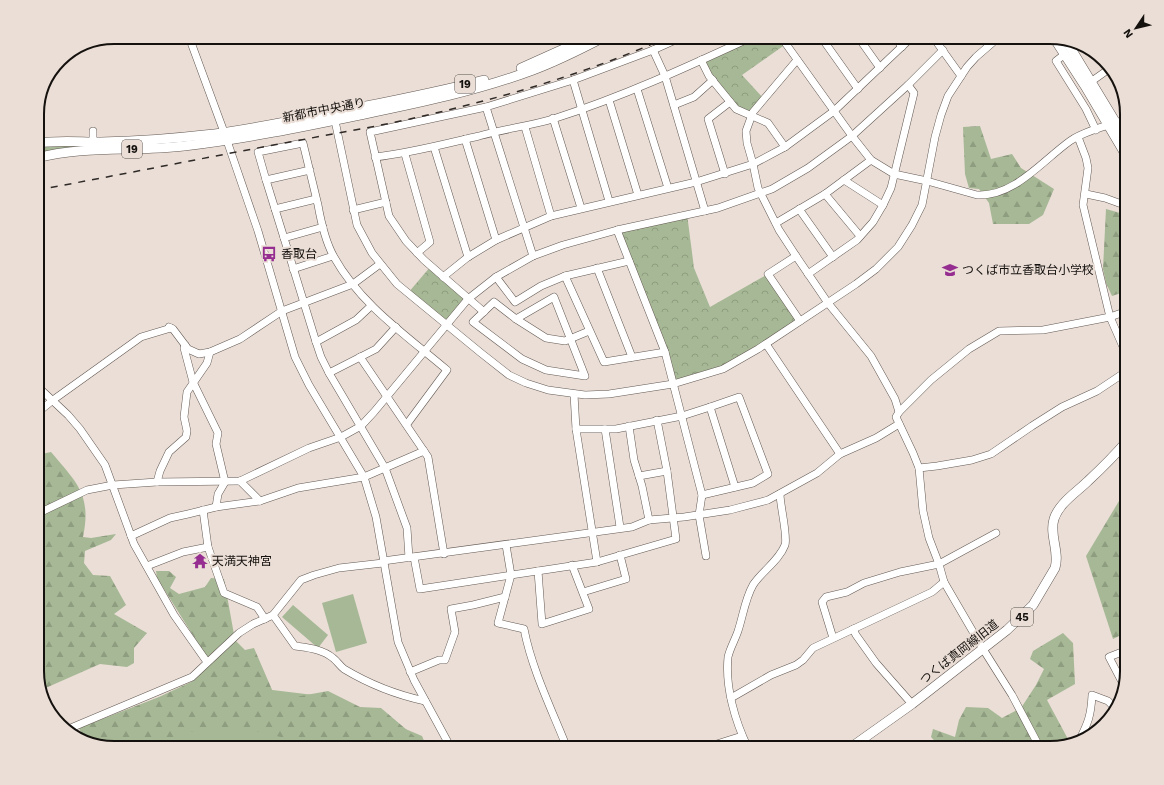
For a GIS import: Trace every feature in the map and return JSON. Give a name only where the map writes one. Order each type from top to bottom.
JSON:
[{"type":"main road","name":"新都市中央通り","points":[[334,116],[441,91],[496,76],[530,65],[575,44]]},
{"type":"main road","name":"新都市中央通り","points":[[44,156],[80,151],[182,146],[226,136],[446,96],[533,70],[590,44]]},
{"type":"main road","points":[[1059,45],[1120,133]]},
{"type":"main road","points":[[1070,47],[1092,81],[1120,141]]},
{"type":"main road","name":"新都市中央通り","points":[[44,143],[154,140],[226,136]]},
{"type":"main road","name":"つくば真岡線旧道","points":[[860,741],[912,704],[983,649],[1007,630],[1033,605],[1057,562],[1053,532],[1056,516],[1069,499],[1120,448]]},
{"type":"street","points":[[192,44],[226,136],[258,231],[295,357],[364,477],[376,517],[396,634],[410,672],[447,741]]},
{"type":"street","points":[[484,312],[417,253],[406,241],[389,216],[370,132],[486,107],[573,80],[666,44]]},
{"type":"street","points":[[375,157],[404,154],[494,132],[525,127],[610,100],[737,44]]},
{"type":"street","points":[[786,44],[871,160],[894,174],[927,181],[977,195],[996,193],[1022,180],[1071,140],[1112,123],[1120,121]]},
{"type":"street","points":[[826,44],[858,89]]},
{"type":"street","points":[[863,44],[880,68]]},
{"type":"street","points":[[443,277],[468,257],[496,240],[551,216],[638,194],[696,182],[754,164],[785,147],[834,111],[905,44]]},
{"type":"street","points":[[938,44],[961,76]]},
{"type":"street","points":[[334,116],[357,225],[372,253],[397,284],[509,375],[526,383],[548,390],[574,394],[610,394],[673,384],[723,368],[766,344],[876,269],[898,248],[922,205],[935,136],[948,96],[976,57],[992,44]]},
{"type":"street","points":[[653,50],[665,76],[705,211]]},
{"type":"street","points":[[44,511],[87,490],[113,485],[157,482],[240,481],[309,448],[341,437],[361,426],[468,299],[496,277],[533,256],[563,245],[617,230],[718,208],[772,189],[808,168],[852,136],[908,85],[943,50]]},
{"type":"street","points":[[1065,54],[1056,60],[1086,109],[1096,130]]},
{"type":"street","points":[[702,60],[709,76],[736,109],[768,123],[785,147]]},
{"type":"street","points":[[797,60],[753,112],[746,131],[747,143],[754,164],[760,194],[776,223],[808,274],[828,303],[871,356],[895,399],[899,412]]},
{"type":"street","points":[[1092,81],[1105,71]]},
{"type":"street","points":[[573,80],[609,202]]},
{"type":"street","points":[[674,105],[694,97],[713,80]]},
{"type":"street","points":[[808,274],[860,236],[873,222],[883,205],[891,188],[914,93],[908,85]]},
{"type":"street","points":[[638,88],[668,188]]},
{"type":"street","points":[[610,100],[638,194]]},
{"type":"street","points":[[725,174],[708,119],[730,102]]},
{"type":"street","points":[[486,107],[533,256]]},
{"type":"street","points":[[553,118],[581,208]]},
{"type":"street","points":[[525,127],[551,216]]},
{"type":"street","points":[[93,131],[93,141]]},
{"type":"street","points":[[1078,137],[1088,168],[1084,205],[1110,317],[1120,340]]},
{"type":"street","points":[[465,139],[496,240]]},
{"type":"street","points":[[407,424],[447,370],[371,306],[353,284],[334,256],[323,227],[303,143],[258,152],[321,357],[385,468],[407,528],[411,558],[420,589],[597,562],[676,539],[667,471],[657,420]]},
{"type":"street","points":[[434,147],[468,257]]},
{"type":"street","points":[[404,154],[430,242],[417,253]]},
{"type":"street","points":[[776,223],[825,194],[871,160]]},
{"type":"street","points":[[266,180],[310,170]]},
{"type":"street","points":[[844,180],[883,205]]},
{"type":"street","points":[[825,194],[860,236]]},
{"type":"street","points":[[1086,194],[1105,198],[1120,203]]},
{"type":"street","points":[[275,209],[316,199]]},
{"type":"street","points":[[353,210],[386,202]]},
{"type":"street","points":[[799,209],[833,257]]},
{"type":"street","points":[[284,238],[323,227]]},
{"type":"street","points":[[617,230],[666,352],[702,495],[699,515],[706,556]]},
{"type":"street","points":[[293,269],[334,256]]},
{"type":"street","points":[[796,256],[768,274],[800,322]]},
{"type":"street","points":[[496,277],[515,302],[541,286],[565,276],[629,261]]},
{"type":"street","points":[[44,407],[141,337],[170,327],[188,349],[199,354],[210,352],[240,339],[282,311],[353,284],[380,264]]},
{"type":"street","points":[[597,268],[632,357]]},
{"type":"street","points":[[565,276],[604,362],[666,352]]},
{"type":"street","points":[[516,319],[554,297],[571,338],[585,376],[546,370],[522,359],[473,322],[494,302],[516,319],[546,338],[565,341],[571,338],[590,331]]},
{"type":"street","points":[[316,342],[356,320],[371,306]]},
{"type":"street","points":[[1036,741],[1012,695],[944,582],[929,538],[923,511],[919,468],[896,416],[930,380],[964,353],[984,339],[999,331],[1043,330],[1110,317],[1120,313]]},
{"type":"street","points":[[329,373],[376,348],[396,327]]},
{"type":"street","points":[[766,344],[840,454]]},
{"type":"street","points":[[185,345],[184,348],[193,382],[218,433],[216,444],[225,482],[218,494],[216,507]]},
{"type":"street","points":[[157,482],[160,471],[169,452],[186,437],[187,431],[184,417],[187,392],[207,363],[210,352]]},
{"type":"street","points":[[360,357],[428,457],[444,554]]},
{"type":"street","points":[[919,468],[972,460],[991,454],[1062,407],[1097,391],[1120,376]]},
{"type":"street","points":[[44,392],[68,415],[105,465],[134,544],[174,615],[207,662]]},
{"type":"street","points":[[574,394],[576,429],[597,562]]},
{"type":"street","points":[[576,429],[605,429],[682,416],[739,396],[768,474],[753,483],[702,495]]},
{"type":"street","points":[[710,407],[735,487]]},
{"type":"street","points":[[73,727],[179,684],[192,677],[239,633],[253,624],[273,615],[301,580],[314,575],[339,568],[632,526],[649,520],[699,515],[751,505],[768,500],[780,494],[817,473],[840,454],[876,438],[899,424]]},
{"type":"street","points":[[629,426],[634,460],[649,520]]},
{"type":"street","points":[[605,429],[620,527]]},
{"type":"street","points":[[131,536],[170,518],[216,507],[260,501],[298,488],[364,477],[424,451]]},
{"type":"street","points":[[639,476],[667,471]]},
{"type":"street","points":[[240,481],[260,501]]},
{"type":"street","points":[[744,741],[731,698],[728,657],[753,585],[781,552],[785,545],[786,539],[780,494]]},
{"type":"street","points":[[203,510],[208,547],[224,593],[257,607],[265,619]]},
{"type":"street","points":[[833,638],[822,602],[826,597],[846,592],[864,583],[900,572],[939,564],[996,533]]},
{"type":"street","points":[[506,545],[511,574],[498,623],[524,629],[537,673],[564,741]]},
{"type":"street","points":[[147,566],[183,552],[208,547]]},
{"type":"street","points":[[583,592],[626,579],[620,555]]},
{"type":"street","points":[[538,571],[542,624],[589,608],[572,565]]},
{"type":"street","points":[[731,698],[771,675],[796,665],[803,660],[813,648],[932,592],[944,582]]},
{"type":"street","points":[[410,672],[439,660],[445,660],[455,632],[451,609],[505,597]]},
{"type":"street","points":[[273,615],[296,646],[322,651],[334,659],[343,668],[364,679],[400,695],[425,701]]},
{"type":"street","points":[[853,629],[876,663],[912,704]]},
{"type":"street","points":[[1120,653],[1109,657],[1120,677]]},
{"type":"street","points":[[1082,733],[1088,723],[1091,712],[1092,695],[1108,701],[1111,704]]},
{"type":"street","points":[[726,741],[742,736]]},
{"type":"green space","points":[[736,44],[786,44],[742,75],[764,99],[753,112],[736,109],[701,60]]},
{"type":"green space","points":[[980,126],[991,159],[1012,154],[1021,168],[1054,189],[1043,215],[1029,224],[993,224],[989,203],[979,189],[969,188],[965,174],[963,127]]},
{"type":"green space","points":[[182,143],[44,154],[44,146]]},
{"type":"green space","points":[[1106,209],[1120,213],[1120,293],[1112,296],[1106,283],[1103,269]]},
{"type":"green space","points":[[687,214],[694,268],[710,307],[768,274],[800,321],[723,369],[673,384],[617,230]]},
{"type":"green space","points":[[431,266],[468,299],[447,325],[408,293]]},
{"type":"green space","points":[[51,452],[68,472],[80,490],[85,510],[83,537],[91,538],[116,534],[111,540],[85,551],[84,563],[93,575],[110,576],[126,605],[114,614],[147,633],[134,648],[134,663],[127,667],[100,664],[46,688],[44,676],[44,454]]},
{"type":"green space","points":[[1120,499],[1120,636],[1113,639],[1086,556]]},
{"type":"green space","points":[[156,571],[169,571],[176,577],[170,588],[179,594],[205,587],[211,578],[224,579],[235,640],[245,650],[254,648],[276,699],[328,691],[360,707],[381,708],[414,736],[418,741],[298,741],[249,730],[190,732],[166,741],[114,741],[100,740],[81,733],[79,728],[159,697],[191,682],[211,664],[157,578]]},
{"type":"green space","points":[[353,594],[367,643],[336,652],[322,603]]},
{"type":"green space","points":[[293,605],[328,635],[318,648],[282,617]]},
{"type":"green space","points":[[1063,633],[1073,643],[1075,684],[1047,700],[1068,739],[1050,741],[935,741],[931,737],[933,729],[955,737],[959,720],[966,707],[988,708],[1002,718],[1021,708],[1036,685],[1044,669],[1030,659],[1033,651]]},
{"type":"green space","points":[[232,685],[330,697],[422,736],[424,741],[127,741]]},
{"type":"railway","points":[[44,189],[410,119],[509,94],[574,74],[651,44]]},
{"type":"place","name":"香取台","points":[[269,254]]},
{"type":"place","name":"つくば市立香取台小学校","points":[[950,270]]},
{"type":"place","name":"天満天神宮","points":[[200,561]]}]
